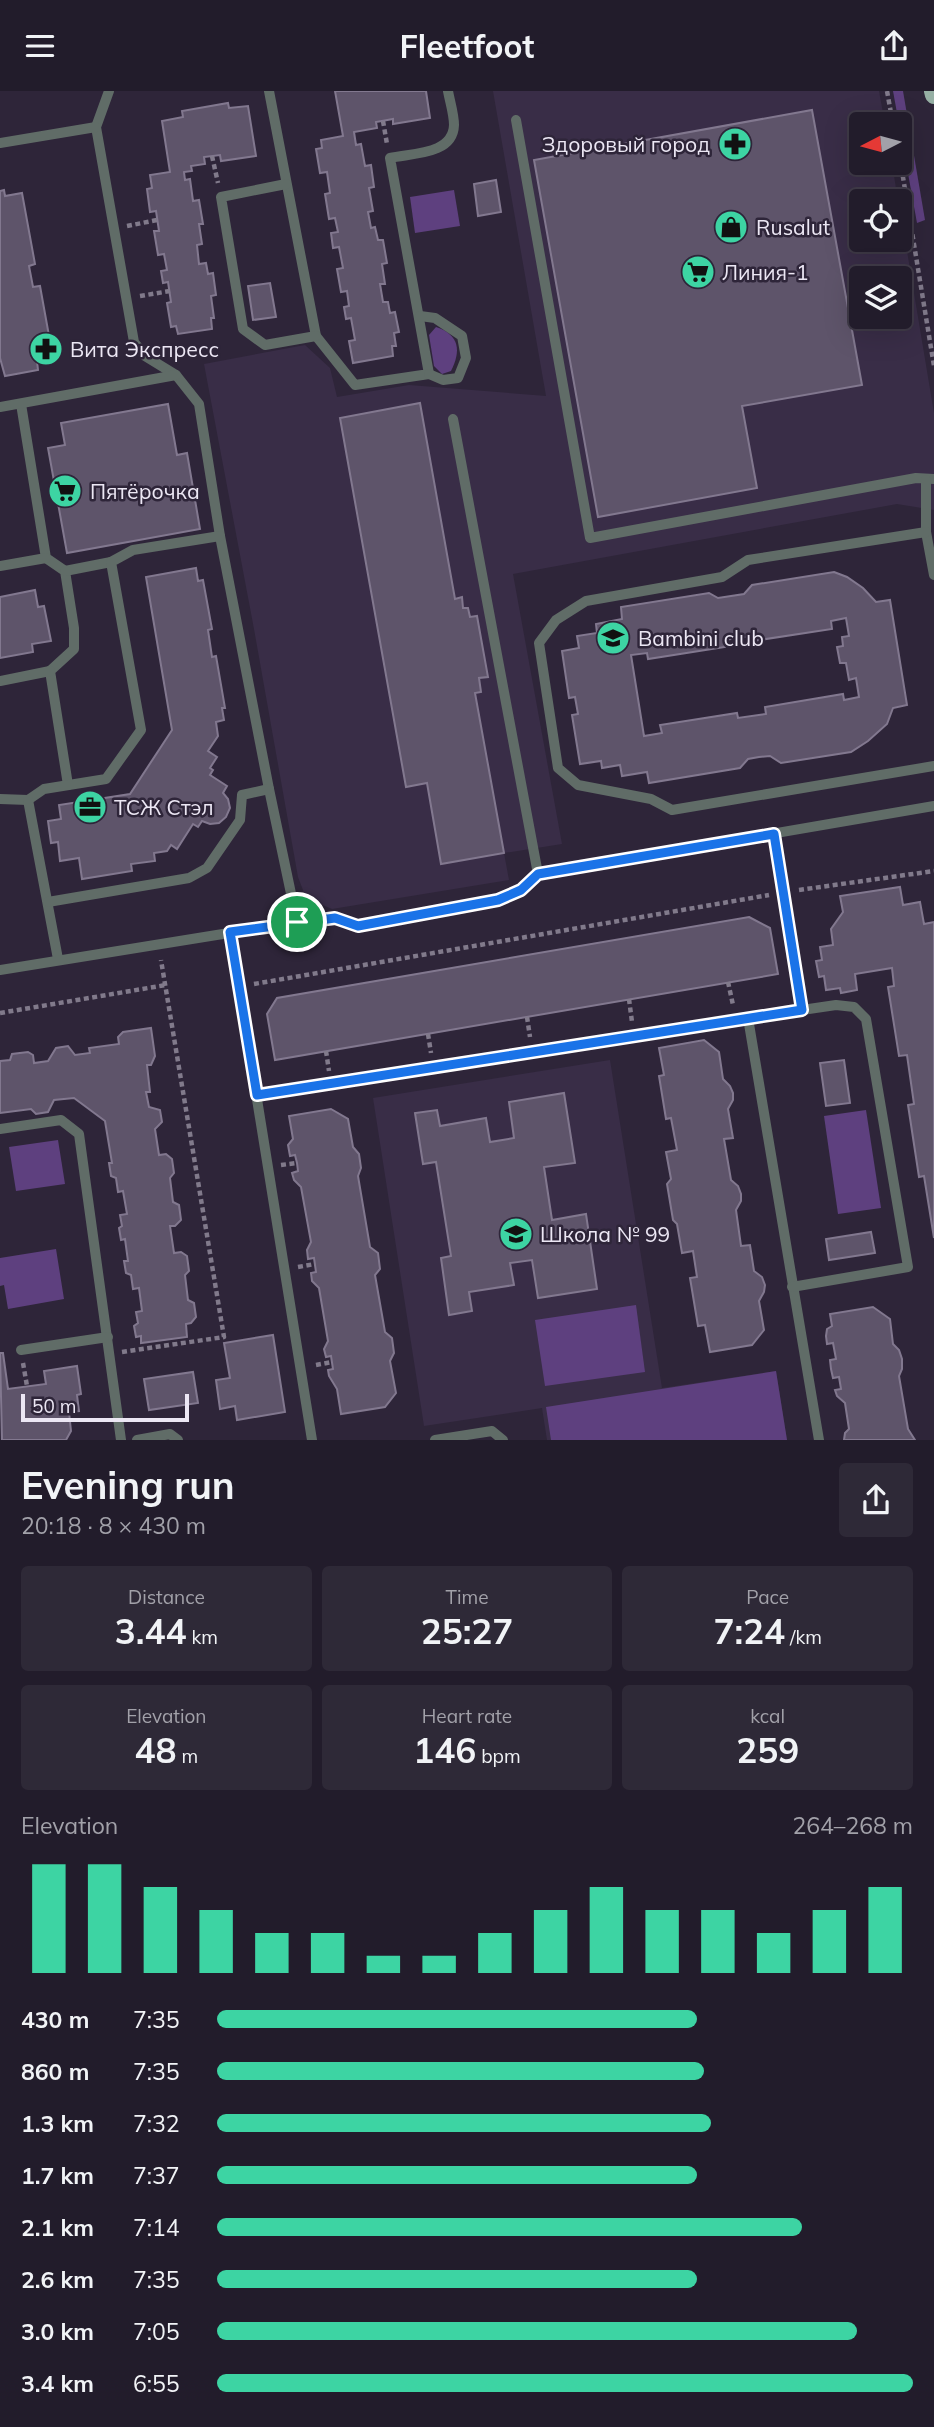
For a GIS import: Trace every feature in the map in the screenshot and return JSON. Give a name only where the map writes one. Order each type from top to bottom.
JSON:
[{"type":"lane","points":[[109,91],[96,127],[134,342],[145,356],[176,375],[199,404],[220,536],[268,789],[297,922]]},
{"type":"lane","points":[[269,91],[316,337],[355,385],[429,374],[443,380],[458,378],[466,358],[462,337],[435,318],[420,316]]},
{"type":"lane","points":[[429,374],[390,158],[443,147],[451,139],[454,125],[448,91]]},
{"type":"lane","points":[[516,120],[590,538],[916,478],[930,480],[926,531],[934,575]]},
{"type":"lane","points":[[0,143],[96,127]]},
{"type":"lane","points":[[286,184],[221,197],[243,329],[265,345],[316,337]]},
{"type":"lane","points":[[0,407],[176,375]]},
{"type":"lane","points":[[21,404],[46,558]]},
{"type":"lane","points":[[453,419],[538,874]]},
{"type":"lane","points":[[926,531],[748,561],[722,577],[586,601],[556,620],[539,643],[558,768],[578,785],[651,799],[672,810],[934,766]]},
{"type":"lane","points":[[0,566],[46,558],[65,571],[111,562],[133,550],[220,536]]},
{"type":"lane","points":[[0,799],[28,800],[44,789],[106,779],[141,730],[111,562]]},
{"type":"lane","points":[[0,681],[50,671],[74,649],[74,628],[65,571]]},
{"type":"lane","points":[[50,671],[68,785]]},
{"type":"lane","points":[[48,902],[189,878],[207,868],[240,821],[242,795],[268,789]]},
{"type":"lane","points":[[28,800],[58,959]]},
{"type":"lane","points":[[0,970],[297,922],[335,918],[358,926],[498,900],[521,890],[538,874],[934,806]]},
{"type":"lane","points":[[774,834],[802,1010]]},
{"type":"lane","points":[[230,932],[312,1440]]},
{"type":"lane","points":[[257,1095],[802,1010],[836,1005],[854,1007],[866,1019],[908,1267],[792,1287]]},
{"type":"lane","points":[[748,1018],[819,1440]]},
{"type":"lane","points":[[0,1129],[61,1120],[79,1134],[121,1440]]},
{"type":"lane","points":[[22,1350],[108,1337]]},
{"type":"lane","points":[[435,1440],[492,1431],[503,1440]]},
{"type":"lane","points":[[137,1440],[170,1434],[178,1440]]},
{"type":"path","points":[[887,91],[891,112]]},
{"type":"path","points":[[383,121],[390,158]]},
{"type":"path","points":[[212,156],[221,197]]},
{"type":"path","points":[[903,175],[934,366]]},
{"type":"path","points":[[113,229],[157,220]]},
{"type":"path","points":[[126,299],[170,291]]},
{"type":"path","points":[[239,986],[783,892],[934,871]]},
{"type":"path","points":[[111,1354],[224,1336],[158,943]]},
{"type":"path","points":[[728,982],[736,1020]]},
{"type":"path","points":[[0,1013],[166,985]]},
{"type":"path","points":[[628,999],[634,1036]]},
{"type":"shaded area","points":[[493,91],[879,91],[883,112],[849,112],[849,175],[894,175],[896,189],[849,189],[849,252],[907,252],[910,266],[849,266],[849,329],[912,329],[912,281],[934,413],[934,510],[897,504],[513,574],[562,844],[504,853],[509,880],[332,909],[306,898],[298,877],[204,364],[305,345],[330,368],[337,397],[409,385],[546,396]]},
{"type":"shaded area","points":[[893,91],[903,91],[907,112],[897,112]]},
{"type":"shaded area","points":[[912,144],[925,220],[917,223],[908,175],[912,175]]},
{"type":"shaded area","points":[[454,190],[460,226],[415,233],[410,197]]},
{"type":"shaded area","points":[[436,327],[450,334],[457,350],[451,371],[442,374],[434,366],[429,335]]},
{"type":"shaded area","name":"Школа № 99","points":[[610,1060],[662,1388],[776,1371],[787,1440],[547,1440],[542,1408],[424,1426],[373,1098]]},
{"type":"shaded area","points":[[866,1110],[881,1208],[838,1214],[824,1116]]},
{"type":"shaded area","points":[[58,1140],[65,1184],[16,1191],[9,1147]]},
{"type":"shaded area","points":[[56,1249],[64,1299],[8,1309],[4,1285],[0,1286],[0,1258]]},
{"type":"shaded area","points":[[636,1305],[645,1372],[545,1386],[535,1320]]},
{"type":"shaded area","points":[[776,1371],[787,1440],[551,1440],[546,1407]]},
{"type":"building","points":[[335,91],[426,91],[430,118],[393,124],[393,119],[376,122],[377,128],[354,132],[356,145],[361,144],[365,166],[371,165],[374,187],[369,188],[373,211],[368,212],[371,228],[375,227],[378,240],[383,240],[387,263],[382,264],[385,284],[380,284],[383,302],[388,302],[390,313],[395,312],[399,332],[394,333],[396,346],[392,346],[393,356],[353,363],[349,341],[355,340],[351,318],[346,319],[344,307],[349,306],[347,291],[341,292],[337,269],[343,268],[339,247],[333,248],[331,233],[338,232],[335,218],[329,219],[325,194],[330,193],[327,172],[320,173],[316,149],[322,148],[321,140],[343,136]]},
{"type":"building","points":[[228,103],[229,108],[248,106],[256,156],[221,161],[220,155],[204,157],[205,164],[191,166],[192,171],[184,172],[185,180],[190,179],[193,201],[199,200],[203,224],[199,224],[202,244],[197,245],[199,264],[206,263],[208,274],[213,273],[216,295],[211,296],[214,318],[211,318],[212,329],[178,334],[176,326],[171,327],[167,303],[171,302],[168,282],[163,283],[161,271],[167,270],[164,254],[158,255],[154,231],[159,231],[156,211],[150,212],[147,189],[152,188],[150,175],[170,172],[162,121],[183,117],[182,111]]},
{"type":"building","name":"Линия-1","points":[[812,110],[849,314],[849,329],[852,329],[862,385],[742,406],[757,488],[598,517],[534,160]]},
{"type":"building","points":[[496,180],[501,212],[478,216],[474,184]]},
{"type":"building","points":[[4,190],[5,196],[22,193],[35,264],[29,266],[33,287],[40,286],[53,358],[37,361],[38,370],[5,376],[0,358],[0,191]]},
{"type":"building","points":[[270,283],[276,317],[253,320],[248,286]]},
{"type":"building","points":[[420,403],[455,599],[462,597],[463,608],[468,608],[470,617],[477,616],[488,677],[479,678],[481,692],[475,693],[504,853],[441,864],[427,783],[406,787],[340,418]]},
{"type":"building","points":[[168,404],[177,455],[187,453],[200,529],[67,553],[48,448],[65,445],[61,423]]},
{"type":"building","points":[[196,568],[198,581],[203,580],[212,629],[208,630],[212,657],[216,656],[225,708],[222,708],[224,720],[216,722],[218,736],[208,751],[217,757],[210,768],[213,770],[210,775],[227,786],[223,793],[230,808],[219,823],[202,821],[198,827],[193,824],[177,849],[171,845],[167,851],[154,853],[155,861],[131,864],[132,871],[82,879],[79,858],[60,861],[58,842],[51,843],[48,821],[61,819],[59,805],[130,794],[172,730],[146,577]]},
{"type":"building","points":[[834,572],[863,588],[876,602],[890,600],[907,705],[893,708],[887,724],[851,752],[781,763],[770,756],[759,757],[748,759],[740,768],[649,783],[647,772],[622,776],[620,765],[602,768],[601,761],[580,764],[572,715],[578,714],[575,697],[569,698],[562,651],[579,648],[577,636],[597,633],[596,624],[622,619],[621,607],[709,593],[718,598],[744,594],[752,585]],"holes":[[[846,618],[849,636],[842,637],[843,646],[837,647],[840,663],[846,663],[849,680],[856,678],[859,697],[844,700],[843,694],[765,707],[766,714],[738,718],[737,713],[660,725],[662,733],[644,736],[631,655],[647,653],[648,659],[725,647],[724,640],[752,636],[753,641],[832,629],[831,621]]]},
{"type":"building","points":[[35,590],[38,607],[44,606],[51,641],[32,644],[33,652],[0,658],[0,597]]},
{"type":"building","points":[[900,887],[903,905],[920,902],[924,924],[934,922],[934,1238],[924,1176],[919,1177],[908,1105],[914,1104],[907,1055],[899,1056],[888,987],[894,986],[892,968],[855,974],[857,990],[841,993],[840,988],[826,990],[824,976],[819,977],[816,961],[822,960],[820,947],[833,945],[831,929],[843,912],[840,896]]},
{"type":"building","points":[[749,917],[770,928],[778,974],[275,1060],[267,1014],[277,998]]},
{"type":"building","points":[[151,1028],[155,1056],[151,1065],[147,1065],[150,1092],[146,1092],[149,1107],[160,1110],[162,1122],[155,1129],[159,1155],[166,1154],[172,1159],[174,1173],[170,1178],[173,1202],[179,1205],[181,1220],[175,1226],[170,1226],[174,1253],[181,1252],[187,1256],[189,1271],[185,1275],[188,1300],[194,1303],[196,1317],[186,1324],[187,1337],[141,1343],[141,1336],[136,1337],[134,1326],[138,1323],[136,1312],[142,1311],[139,1288],[133,1289],[131,1275],[126,1273],[124,1261],[128,1261],[125,1239],[121,1240],[119,1228],[122,1226],[120,1215],[127,1214],[123,1191],[118,1192],[116,1178],[111,1176],[109,1163],[112,1163],[105,1121],[74,1098],[54,1100],[48,1112],[36,1114],[31,1109],[0,1113],[0,1061],[10,1060],[12,1054],[28,1052],[33,1055],[34,1063],[48,1061],[56,1048],[68,1046],[75,1055],[90,1053],[89,1048],[119,1044],[118,1037],[123,1032]]},
{"type":"building","points":[[704,1040],[719,1052],[723,1079],[733,1093],[728,1109],[733,1138],[724,1139],[731,1180],[738,1186],[741,1194],[736,1210],[741,1246],[750,1245],[754,1271],[762,1277],[765,1285],[759,1301],[764,1330],[752,1345],[710,1352],[705,1325],[698,1326],[690,1278],[697,1277],[693,1251],[682,1253],[677,1224],[673,1220],[667,1184],[671,1179],[666,1152],[677,1150],[671,1118],[666,1119],[659,1076],[664,1075],[659,1048]]},
{"type":"building","points":[[844,1060],[850,1103],[826,1106],[820,1063]]},
{"type":"building","points":[[564,1093],[575,1163],[544,1167],[552,1220],[586,1214],[597,1289],[538,1298],[532,1260],[510,1263],[514,1285],[469,1292],[472,1311],[449,1315],[441,1258],[451,1256],[436,1162],[423,1164],[415,1113],[437,1110],[440,1126],[486,1118],[490,1142],[514,1138],[509,1102]]},
{"type":"building","points":[[331,1109],[348,1119],[353,1147],[359,1154],[361,1168],[358,1176],[370,1247],[378,1253],[380,1269],[375,1275],[385,1332],[392,1338],[394,1353],[390,1361],[396,1393],[385,1407],[341,1414],[337,1389],[329,1376],[328,1370],[333,1369],[331,1356],[326,1357],[324,1349],[328,1341],[319,1288],[312,1281],[311,1273],[316,1272],[314,1258],[308,1259],[307,1250],[311,1242],[301,1187],[294,1180],[292,1173],[298,1171],[297,1163],[295,1155],[290,1156],[288,1145],[293,1139],[289,1116]]},
{"type":"building","points":[[871,1232],[875,1253],[829,1260],[826,1239]]},
{"type":"building","points":[[873,1307],[890,1319],[893,1344],[902,1359],[899,1376],[908,1429],[915,1440],[844,1440],[849,1429],[845,1403],[835,1390],[841,1389],[839,1377],[833,1378],[830,1360],[836,1359],[833,1343],[827,1344],[826,1336],[827,1329],[832,1326],[830,1314]]},
{"type":"building","points":[[273,1335],[285,1412],[237,1420],[235,1406],[220,1409],[216,1380],[230,1378],[224,1343]]},
{"type":"building","points":[[0,1353],[3,1353],[8,1389],[46,1384],[44,1371],[77,1366],[81,1394],[77,1395],[79,1411],[69,1412],[71,1431],[66,1440],[2,1440]]},
{"type":"building","points":[[193,1372],[198,1403],[149,1410],[144,1379]]},
{"type":"place","name":"Здоровый город","points":[[735,144]]},
{"type":"place","name":"Rusalut","points":[[731,227]]},
{"type":"place","name":"Линия-1","points":[[698,272]]},
{"type":"place","name":"Вита Экспресс","points":[[46,349]]},
{"type":"place","name":"Пятёрочка","points":[[65,491]]},
{"type":"place","name":"Bambini club","points":[[613,638]]},
{"type":"place","name":"ТСЖ Стэл","points":[[90,807]]},
{"type":"place","name":"Школа № 99","points":[[516,1234]]},
{"type":"route","points":[[774,834],[802,1010],[257,1095],[230,932],[297,922],[335,918],[358,926],[498,900],[521,890],[538,874],[774,834]]}]
